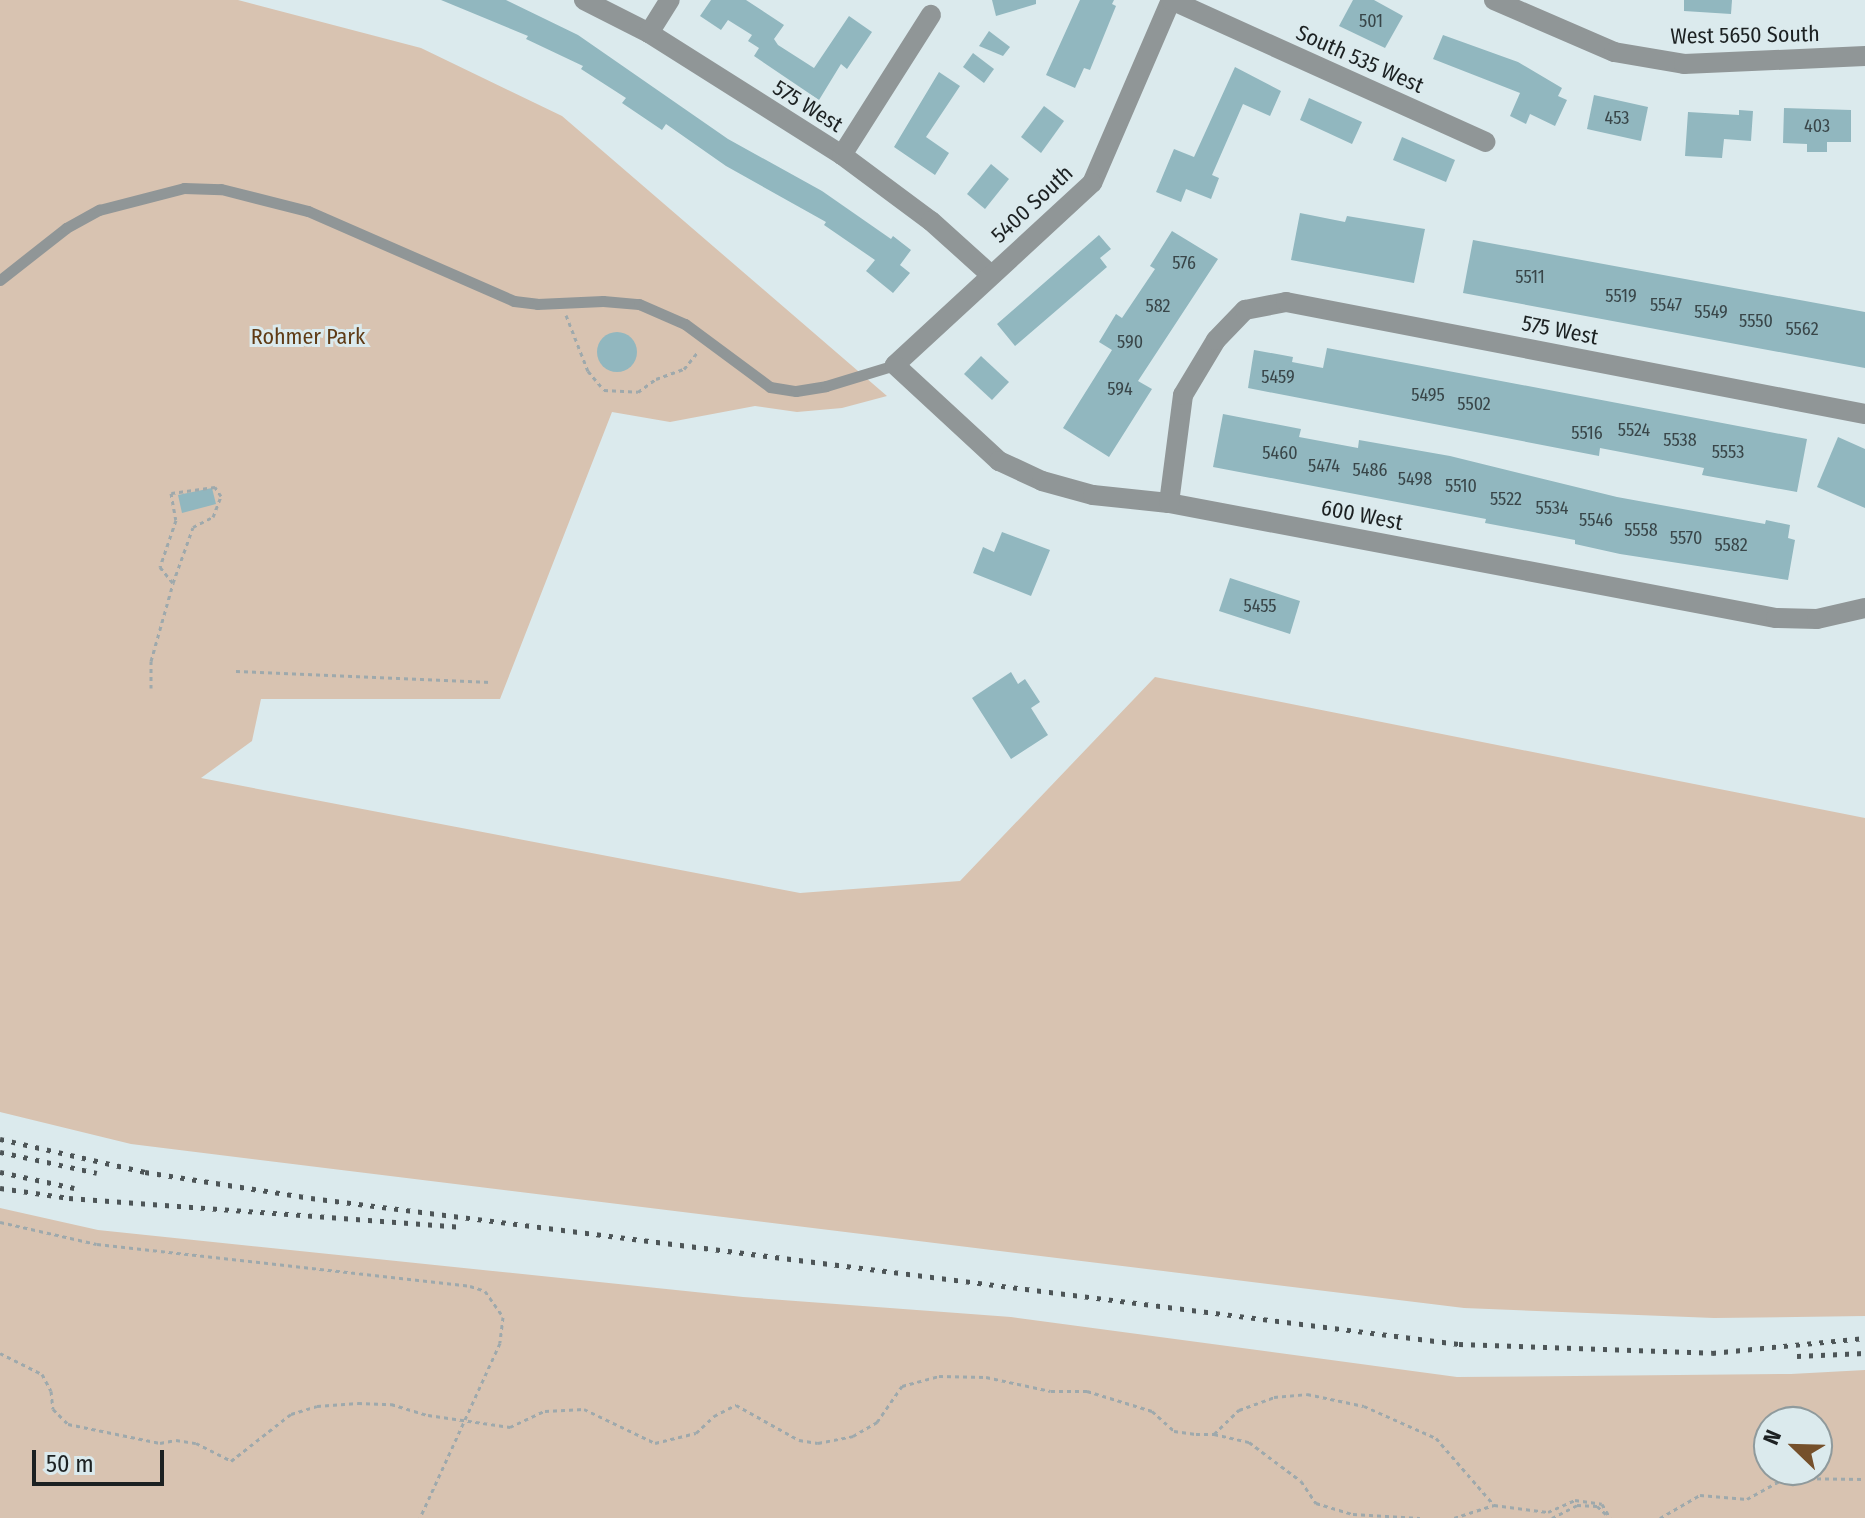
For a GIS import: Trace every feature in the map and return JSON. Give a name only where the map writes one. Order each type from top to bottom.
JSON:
[{"type":"street","name":"575 West","points":[[584,0],[649,33],[842,155],[931,221],[991,275]]},
{"type":"street","points":[[649,33],[670,0]]},
{"type":"street","name":"South 535 West","points":[[1171,0],[1485,142]]},
{"type":"street","name":"5400 South","points":[[895,365],[1092,183],[1171,0]]},
{"type":"street","name":"West 5650 South","points":[[1494,0],[1614,52],[1684,64],[1865,56]]},
{"type":"street","points":[[842,155],[931,15]]},
{"type":"street","name":"575 West","points":[[1169,503],[1183,395],[1216,340],[1245,310],[1286,302],[1865,414]]},
{"type":"street","name":"600 West","points":[[895,365],[999,461],[1042,481],[1093,495],[1169,503],[1776,618],[1817,619],[1862,610]]},
{"type":"lane","points":[[0,280],[66,228],[99,210],[184,188],[221,189],[308,211],[514,301],[561,305],[603,301],[639,304],[685,324],[751,376],[770,387],[796,391],[895,365]]},
{"type":"path","points":[[561,305],[588,371],[604,390],[638,392],[656,379],[684,369],[707,340]]},
{"type":"path","points":[[151,688],[151,661],[173,583],[193,527],[213,517],[221,496],[215,487],[171,493],[176,520],[160,567],[173,583]]},
{"type":"path","points":[[236,671],[491,682]]},
{"type":"path","points":[[0,1222],[97,1244],[470,1286],[485,1291],[503,1317],[500,1343],[420,1518]]},
{"type":"path","points":[[0,1353],[42,1374],[51,1391],[53,1409],[68,1424],[160,1443],[176,1440],[196,1443],[231,1461],[291,1414],[317,1406],[391,1404],[428,1415],[510,1427],[545,1411],[584,1409],[655,1443],[696,1433],[714,1416],[736,1405],[799,1440],[818,1443],[853,1436],[877,1422],[902,1386],[939,1376],[986,1377],[1051,1391],[1087,1391],[1152,1411],[1174,1431],[1214,1434],[1249,1442],[1301,1481],[1316,1503],[1353,1514],[1420,1518]]},
{"type":"path","points":[[1214,1434],[1239,1410],[1274,1397],[1307,1394],[1364,1406],[1436,1438],[1494,1505]]},
{"type":"path","points":[[1660,1518],[1700,1495],[1747,1499],[1785,1478],[1865,1479]]},
{"type":"path","points":[[1454,1518],[1494,1505],[1548,1512],[1575,1500],[1602,1504],[1610,1518]]},
{"type":"path","points":[[1552,1518],[1577,1505],[1597,1506],[1610,1518]]},
{"type":"green space","name":"Rohmer Park","points":[[0,0],[238,0],[421,48],[562,116],[887,396],[842,408],[797,412],[755,406],[670,422],[612,412],[500,699],[261,699],[252,741],[201,778],[800,893],[960,881],[1155,677],[1865,818],[1865,1316],[1714,1318],[1464,1308],[131,1144],[0,1112]]},
{"type":"green space","points":[[0,1208],[98,1230],[743,1297],[1011,1317],[1457,1377],[1791,1374],[1865,1370],[1865,1518],[0,1518]]},
{"type":"building","points":[[441,0],[506,0],[578,35],[728,139],[822,191],[891,239],[893,236],[911,250],[900,265],[910,273],[893,293],[866,271],[875,260],[824,225],[826,222],[726,166],[666,124],[662,130],[622,103],[626,98],[581,69],[583,66],[526,39],[528,36]]},
{"type":"building","points":[[711,0],[746,0],[784,25],[774,39],[778,45],[814,68],[849,16],[872,32],[847,69],[841,64],[819,100],[754,56],[759,48],[748,41],[752,35],[728,20],[721,30],[700,16]]},
{"type":"building","points":[[992,0],[1036,0],[1036,4],[996,16]]},
{"type":"building","points":[[1080,0],[1114,0],[1112,4],[1116,6],[1090,70],[1084,68],[1075,88],[1046,75]]},
{"type":"building","points":[[1353,0],[1374,0],[1403,16],[1385,48],[1339,26]]},
{"type":"building","points":[[1684,0],[1732,0],[1731,14],[1684,11]]},
{"type":"building","points":[[989,31],[1010,47],[1003,56],[979,46]]},
{"type":"building","points":[[1443,35],[1518,62],[1562,88],[1558,96],[1567,100],[1555,126],[1530,114],[1526,124],[1510,116],[1520,93],[1433,59]]},
{"type":"building","points":[[973,53],[994,69],[984,83],[963,67]]},
{"type":"building","points":[[1235,67],[1281,91],[1270,116],[1243,104],[1212,175],[1219,178],[1211,199],[1186,189],[1181,202],[1156,192],[1174,149],[1194,157]]},
{"type":"building","points":[[939,72],[960,86],[926,137],[949,153],[935,175],[894,147]]},
{"type":"building","points":[[1594,95],[1648,107],[1641,141],[1587,129]]},
{"type":"building","points":[[1309,98],[1362,122],[1352,144],[1300,120]]},
{"type":"building","points":[[1044,106],[1064,121],[1041,153],[1021,137]]},
{"type":"building","points":[[1784,108],[1851,110],[1851,142],[1827,142],[1827,152],[1807,152],[1807,144],[1783,143]]},
{"type":"building","points":[[1739,110],[1753,111],[1751,141],[1724,139],[1722,158],[1685,156],[1688,112],[1739,115]]},
{"type":"building","points":[[1402,137],[1455,160],[1446,182],[1393,160]]},
{"type":"building","points":[[991,164],[1009,179],[985,209],[967,194]]},
{"type":"building","points":[[1300,213],[1345,222],[1347,216],[1425,229],[1414,283],[1291,260]]},
{"type":"building","points":[[1172,231],[1218,259],[1138,381],[1152,389],[1109,457],[1063,428],[1112,350],[1099,342],[1116,314],[1122,318],[1155,269],[1150,266]]},
{"type":"building","points":[[1099,235],[1111,249],[1100,258],[1107,267],[1015,346],[997,324]]},
{"type":"building","points":[[1473,240],[1865,312],[1865,368],[1463,293]]},
{"type":"building","points":[[617,332],[631,338],[637,352],[631,366],[617,372],[603,366],[597,352],[603,338]]},
{"type":"building","points":[[1327,348],[1807,439],[1797,492],[1702,475],[1704,468],[1600,448],[1599,456],[1248,388],[1254,350],[1293,357],[1292,362],[1323,368]]},
{"type":"building","points":[[981,356],[1009,382],[992,400],[964,374]]},
{"type":"building","points":[[1223,414],[1301,429],[1299,437],[1358,448],[1359,440],[1450,456],[1617,497],[1765,524],[1766,520],[1790,525],[1788,538],[1795,540],[1788,580],[1620,554],[1575,544],[1575,540],[1485,523],[1486,519],[1213,467]]},
{"type":"building","points":[[1838,437],[1865,449],[1865,508],[1817,487]]},
{"type":"building","points":[[212,488],[216,504],[182,513],[178,495]]},
{"type":"building","points":[[1002,532],[1050,550],[1031,596],[973,573],[983,547],[994,552]]},
{"type":"building","points":[[1230,578],[1300,601],[1290,634],[1219,611]]},
{"type":"building","points":[[1011,672],[1018,684],[1025,679],[1040,702],[1031,708],[1048,735],[1011,759],[972,698]]},
{"type":"railway","points":[[0,1139],[145,1172],[311,1198],[1459,1344],[1712,1353],[1865,1338]]},
{"type":"railway","points":[[0,1152],[97,1173]]},
{"type":"railway","points":[[0,1172],[74,1188]]},
{"type":"railway","points":[[0,1188],[69,1198],[463,1227]]},
{"type":"railway","points":[[1797,1356],[1865,1353]]}]
